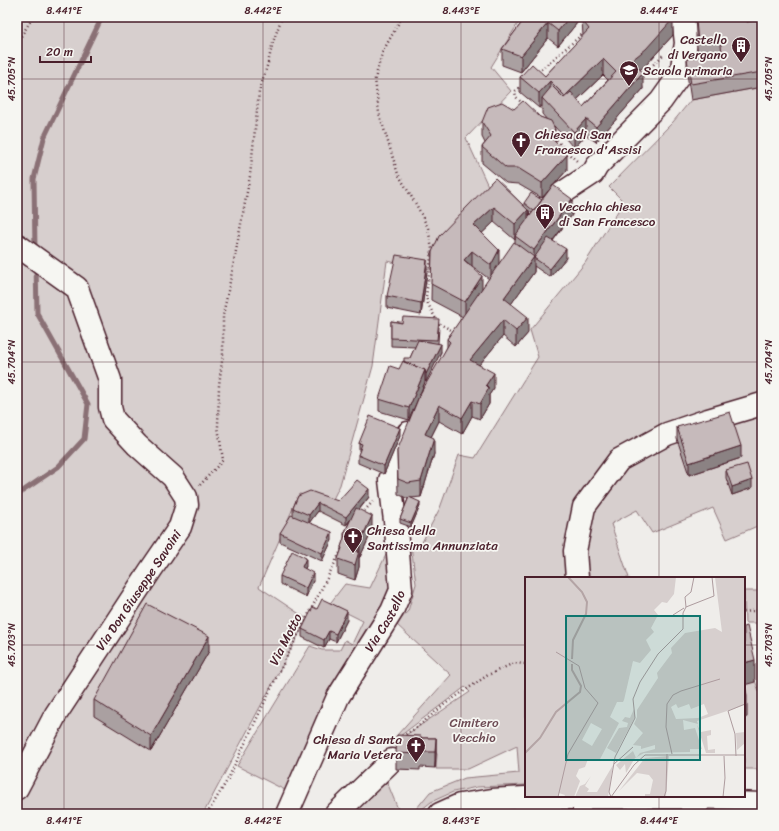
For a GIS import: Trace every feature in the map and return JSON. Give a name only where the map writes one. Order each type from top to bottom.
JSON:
[{"type":"street","points":[[531,226],[535,219],[557,196],[595,169],[661,101],[681,73],[685,32]]},
{"type":"street","points":[[22,249],[76,288],[110,380],[110,407],[113,419],[137,445],[173,477],[186,497]]},
{"type":"street","points":[[577,577],[575,551],[584,506],[619,460],[667,434],[762,404]]},
{"type":"street","name":"Via Castello","points":[[287,814],[338,697],[392,611],[401,590],[390,480],[416,414]]},
{"type":"street","name":"Via Don Giuseppe Savoini","points":[[17,788],[56,714],[180,527],[187,504],[186,497]]},
{"type":"street","points":[[336,814],[392,760]]},
{"type":"street","points":[[440,814],[460,805],[492,800],[525,798],[584,806],[616,798],[762,804]]},
{"type":"path","points":[[17,43],[33,17]]},
{"type":"path","points":[[186,497],[204,482],[223,460],[218,427],[223,315],[250,176],[259,92],[273,42],[282,17]]},
{"type":"path","points":[[402,17],[382,53],[375,79],[379,113],[398,174],[428,228],[432,249],[426,297],[428,304],[438,323],[460,335]]},
{"type":"path","points":[[536,74],[590,28]]},
{"type":"path","points":[[637,81],[685,32]]},
{"type":"path","points":[[523,83],[515,91],[516,97],[526,108]]},
{"type":"path","points":[[553,136],[569,154],[595,169]]},
{"type":"path","points":[[357,519],[390,480]]},
{"type":"path","name":"Via Motto","points":[[207,814],[228,779],[278,674],[343,545]]},
{"type":"path","points":[[745,612],[762,610]]},
{"type":"path","points":[[392,760],[395,744],[400,738],[416,728],[445,704],[481,679],[514,662],[525,664]]},
{"type":"green space","points":[[17,17],[522,17],[491,67],[511,91],[466,138],[494,199],[450,245],[430,270],[387,261],[373,366],[340,485],[333,499],[299,494],[259,587],[307,619],[203,814],[17,814]]},
{"type":"green space","name":"Cimitero Vecchio","points":[[762,87],[762,524],[727,539],[713,508],[652,533],[637,510],[611,524],[629,577],[525,577],[525,785],[477,787],[453,792],[431,802],[416,814],[412,814],[430,792],[465,778],[519,773],[517,746],[468,769],[436,769],[437,754],[435,751],[400,739],[470,692],[465,687],[388,745],[451,675],[396,624],[408,611],[416,584],[411,545],[421,544],[440,508],[459,455],[475,458],[538,357],[530,330],[585,263],[618,211],[621,199],[609,187],[673,122],[691,100]]},
{"type":"green space","points":[[395,536],[400,584],[291,793],[237,766],[310,646],[322,650],[340,650],[345,640],[352,644],[363,621],[339,609],[328,606],[345,584],[370,588]]},
{"type":"green space","points":[[745,591],[762,591],[762,623],[745,623]]},
{"type":"green space","points":[[745,652],[762,700],[762,769],[745,769]]},
{"type":"green space","points":[[387,782],[400,814],[349,814]]},
{"type":"green space","points":[[507,810],[566,812],[597,811],[597,814],[478,814]]},
{"type":"building","points":[[526,17],[569,17],[558,31],[548,23],[521,56],[502,49]]},
{"type":"building","points":[[586,17],[673,17],[673,19],[646,49],[632,60],[643,73],[596,127],[586,119],[574,132],[542,98],[552,86],[564,98],[571,92],[583,107],[616,72],[603,59],[565,96],[550,81],[539,93],[520,77],[532,64],[545,76],[589,29],[582,20]]},
{"type":"building","name":"Castello di Vergano","points":[[716,17],[746,17],[747,22],[762,18],[762,72],[691,84],[687,59],[722,52],[720,39],[698,42],[696,21]]},
{"type":"building","name":"Chiesa di San Francesco d'Assisi","points":[[523,101],[540,117],[551,121],[555,129],[549,135],[567,155],[542,183],[518,168],[506,168],[482,147],[491,136],[482,122],[488,107],[502,102],[514,109]]},
{"type":"building","points":[[495,178],[528,210],[515,224],[494,207],[474,225],[499,250],[491,265],[472,251],[464,260],[482,276],[465,302],[431,284],[432,252],[439,236]]},
{"type":"building","points":[[553,185],[572,199],[534,250],[515,236]]},
{"type":"building","points":[[531,193],[542,200],[534,211],[524,203]]},
{"type":"building","points":[[548,238],[566,249],[550,269],[534,258]]},
{"type":"building","points":[[514,242],[534,257],[504,298],[528,317],[516,331],[503,320],[470,360],[494,373],[486,385],[489,388],[480,404],[472,401],[462,418],[439,405],[425,434],[434,438],[421,481],[408,483],[398,479],[397,451],[420,394],[450,342],[447,339]]},
{"type":"building","points":[[396,255],[427,260],[421,303],[387,296]]},
{"type":"building","points":[[403,317],[439,319],[437,340],[391,338],[391,321],[402,323]]},
{"type":"building","points":[[418,340],[441,344],[426,374],[425,370],[404,362],[404,358],[410,358]]},
{"type":"building","points":[[403,361],[425,370],[409,408],[379,399],[390,366],[399,369]]},
{"type":"building","points":[[730,412],[741,446],[689,463],[677,427]]},
{"type":"building","points":[[370,416],[400,428],[384,466],[358,455],[362,444],[359,443]]},
{"type":"building","points":[[747,464],[752,480],[732,487],[726,470]]},
{"type":"building","points":[[357,480],[369,489],[346,517],[318,503],[309,515],[293,508],[298,496],[310,491],[338,501]]},
{"type":"building","points":[[409,497],[420,502],[411,523],[400,519]]},
{"type":"building","points":[[356,508],[372,516],[359,542],[356,551],[359,551],[355,565],[338,559],[342,548],[344,534]]},
{"type":"building","points":[[291,515],[332,532],[322,553],[280,533]]},
{"type":"building","points":[[292,551],[306,558],[302,567],[313,573],[306,588],[280,576]]},
{"type":"building","points":[[322,599],[347,611],[336,634],[329,631],[324,640],[302,629],[313,607],[317,609]]},
{"type":"building","points":[[147,604],[209,636],[151,736],[94,700]]},
{"type":"building","points":[[747,626],[755,660],[745,663],[745,627]]},
{"type":"building","points":[[397,735],[436,738],[435,752],[420,752],[420,754],[396,753]]},
{"type":"building","points":[[129,809],[138,814],[127,814]]},
{"type":"building","points":[[591,809],[629,809],[631,814],[591,814]]},
{"type":"building","points":[[647,809],[681,809],[681,814],[647,814]]},
{"type":"building","points":[[708,809],[762,810],[762,814],[707,814]]},
{"type":"waterway","points":[[35,251],[34,179],[44,138],[102,17]]},
{"type":"waterway","points":[[17,495],[58,467],[84,439],[88,404],[37,313],[36,265]]},
{"type":"place","name":"Castello di Vergano","points":[[741,63]]},
{"type":"place","name":"Scuola primaria","points":[[629,87]]},
{"type":"place","name":"Chiesa di San Francesco d'Assisi","points":[[521,158]]},
{"type":"place","name":"Vecchia chiesa di San Francesco","points":[[545,230]]},
{"type":"place","name":"Chiesa della Santissima Annunziata","points":[[353,554]]},
{"type":"place","name":"Chiesa di Santa Maria Vetera","points":[[416,763]]}]
